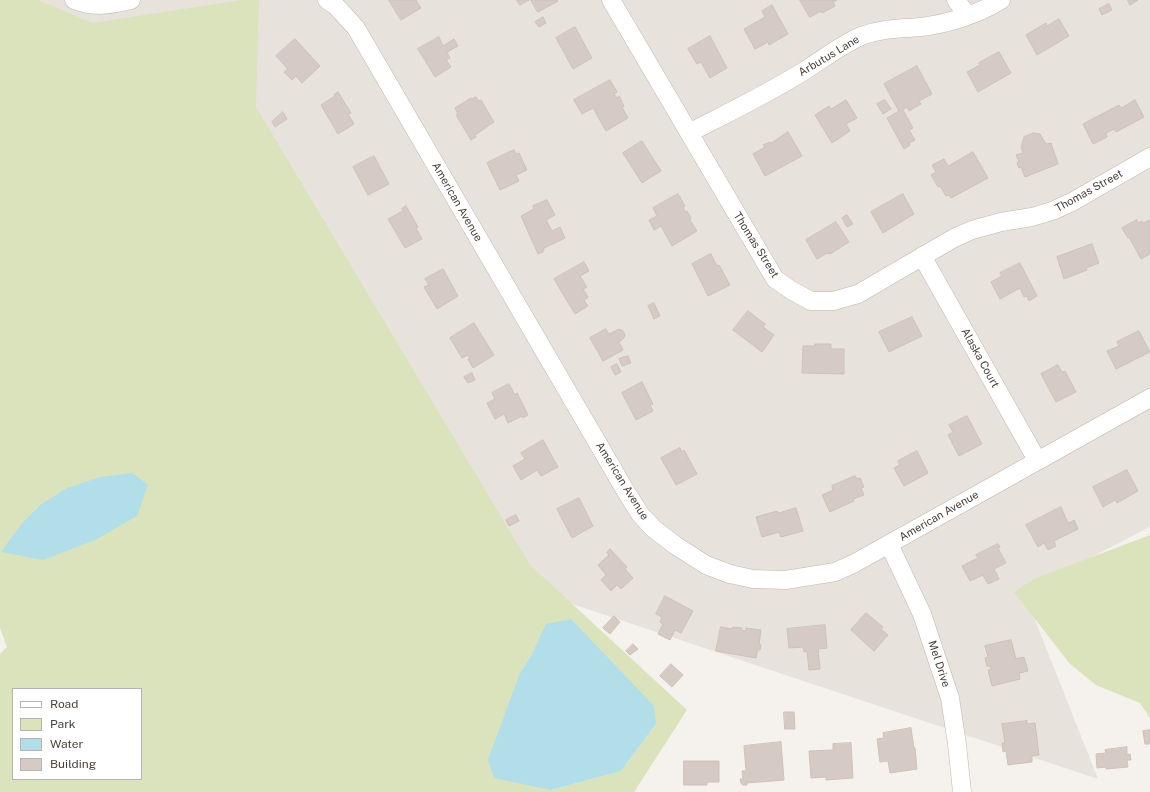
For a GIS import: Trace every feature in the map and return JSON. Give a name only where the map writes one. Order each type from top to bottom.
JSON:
[{"type":"street","points":[[74,0],[85,4],[107,5],[131,0]]},
{"type":"street","name":"American Avenue","points":[[327,0],[335,5],[356,28],[640,514],[654,529],[706,565],[730,574],[753,579],[786,580],[835,572],[890,544],[1037,460],[1150,398]]},
{"type":"street","name":"Thomas Street","points":[[611,0],[775,279],[812,301],[833,301],[858,294],[954,238],[972,230],[1001,222],[1032,217],[1052,211],[1072,202],[1150,157]]},
{"type":"street","points":[[956,0],[967,15]]},
{"type":"street","name":"Arbutus Lane","points":[[689,133],[754,100],[861,36],[890,28],[921,27],[943,23],[992,6],[1001,0]]},
{"type":"street","name":"Alaska Court","points":[[922,256],[1037,460]]},
{"type":"street","name":"Mel Drive","points":[[890,544],[922,614],[950,698],[958,744],[962,792]]},
{"type":"shaded area","points":[[36,0],[1150,0],[1150,527],[1024,592],[1098,779],[509,583],[86,38]]},
{"type":"green space","points":[[0,0],[38,0],[92,23],[242,0],[259,0],[256,107],[530,565],[687,710],[634,792],[0,792],[0,654],[7,647],[0,628]],"holes":[[[40,505],[2,552],[21,524]],[[532,654],[656,724],[621,771],[551,790],[520,673]]]},
{"type":"green space","points":[[1150,535],[1150,718],[1140,703],[1096,685],[1070,664],[1014,592],[1034,579]]},
{"type":"water","points":[[132,473],[148,485],[137,516],[95,540],[43,560],[1,552],[21,524],[40,505],[67,488],[100,477]]},
{"type":"water","points":[[571,619],[654,706],[656,724],[621,771],[551,790],[494,778],[488,760],[520,673],[532,654],[546,624]]},
{"type":"building","points":[[389,0],[416,0],[421,8],[401,20]]},
{"type":"building","points":[[517,0],[529,0],[520,5]]},
{"type":"building","points":[[531,0],[557,0],[558,1],[538,12]]},
{"type":"building","points":[[800,0],[837,0],[833,2],[835,6],[810,17]]},
{"type":"building","points":[[1128,0],[1138,0],[1130,5]]},
{"type":"building","points":[[1109,4],[1112,10],[1102,15],[1099,9]]},
{"type":"building","points":[[772,5],[788,34],[769,45],[768,42],[755,49],[744,29],[765,17],[762,11]]},
{"type":"building","points":[[543,17],[546,23],[539,27],[535,22]]},
{"type":"building","points":[[1059,19],[1069,36],[1037,55],[1026,35],[1046,23],[1047,26]]},
{"type":"building","points":[[575,27],[592,58],[573,69],[556,38]]},
{"type":"building","points":[[710,36],[727,68],[710,78],[701,62],[697,64],[688,49]]},
{"type":"building","points":[[439,37],[443,46],[454,39],[458,46],[447,52],[450,58],[446,60],[451,67],[435,77],[418,49]]},
{"type":"building","points":[[295,39],[320,66],[302,83],[296,76],[292,80],[284,72],[288,69],[276,56]]},
{"type":"building","points":[[999,52],[1011,73],[978,92],[967,72],[980,65],[979,63]]},
{"type":"building","points":[[917,66],[932,94],[919,101],[921,104],[909,111],[907,107],[903,110],[913,128],[909,130],[915,140],[909,143],[910,145],[904,149],[887,118],[899,111],[884,84]]},
{"type":"building","points":[[610,80],[617,92],[614,94],[617,98],[619,96],[624,106],[622,107],[628,118],[606,131],[593,108],[582,114],[574,100]]},
{"type":"building","points":[[338,92],[351,113],[348,114],[354,124],[338,134],[321,105],[335,96],[334,95]]},
{"type":"building","points":[[476,97],[479,101],[481,100],[494,122],[475,135],[476,137],[471,140],[456,115],[458,114],[455,108],[471,98]]},
{"type":"building","points":[[846,100],[857,118],[846,124],[850,131],[832,143],[815,115],[829,106],[831,109]]},
{"type":"building","points":[[885,100],[891,109],[883,114],[877,104]]},
{"type":"building","points":[[1135,100],[1144,117],[1116,132],[1114,129],[1106,133],[1107,137],[1093,144],[1083,124],[1119,105],[1121,108]]},
{"type":"building","points":[[283,112],[287,119],[275,127],[272,122]]},
{"type":"building","points":[[788,132],[802,156],[765,176],[753,154],[765,147],[763,145],[770,142],[771,143]]},
{"type":"building","points":[[1034,133],[1040,134],[1046,144],[1051,143],[1058,164],[1025,177],[1021,167],[1019,168],[1017,163],[1019,162],[1016,155],[1023,153],[1021,147],[1024,137]]},
{"type":"building","points":[[642,141],[661,171],[642,183],[623,153]]},
{"type":"building","points":[[514,150],[516,154],[519,153],[527,170],[516,175],[519,181],[500,190],[487,163]]},
{"type":"building","points":[[973,152],[988,178],[951,198],[949,195],[946,196],[940,186],[938,187],[931,175],[936,172],[932,165],[944,159],[948,166]]},
{"type":"building","points":[[374,156],[389,184],[368,195],[353,167]]},
{"type":"building","points":[[678,194],[685,206],[683,207],[685,212],[687,211],[691,218],[690,220],[697,231],[672,246],[661,226],[654,230],[649,220],[657,216],[653,208]]},
{"type":"building","points":[[903,194],[914,214],[883,233],[871,212]]},
{"type":"building","points":[[547,200],[555,215],[546,220],[552,231],[560,227],[565,238],[544,248],[543,252],[538,254],[521,216],[534,209],[533,206]]},
{"type":"building","points":[[406,206],[418,227],[416,228],[422,239],[405,248],[388,219],[403,211],[402,209]]},
{"type":"building","points":[[847,215],[853,224],[847,227],[842,218]]},
{"type":"building","points":[[1137,220],[1138,223],[1142,221],[1143,223],[1150,220],[1150,254],[1141,259],[1129,237],[1128,238],[1122,228]]},
{"type":"building","points":[[836,222],[849,242],[830,254],[827,253],[817,259],[806,240]]},
{"type":"building","points":[[1092,244],[1099,263],[1086,268],[1087,270],[1064,279],[1057,257]]},
{"type":"building","points":[[711,254],[730,285],[708,296],[692,264]]},
{"type":"building","points":[[584,262],[589,271],[580,276],[587,287],[583,289],[588,297],[584,300],[588,306],[575,314],[554,279]]},
{"type":"building","points":[[1020,263],[1037,296],[1029,301],[1027,296],[1024,297],[1020,288],[1000,299],[991,282],[1002,276],[1000,273]]},
{"type":"building","points":[[443,269],[458,296],[437,309],[424,287],[429,285],[425,279]]},
{"type":"building","points":[[654,303],[660,316],[654,319],[648,306]]},
{"type":"building","points":[[748,311],[765,324],[763,327],[774,335],[762,352],[733,330]]},
{"type":"building","points":[[912,317],[922,336],[889,352],[879,332]]},
{"type":"building","points":[[474,323],[494,355],[473,368],[468,359],[470,358],[468,355],[462,358],[450,338]]},
{"type":"building","points":[[606,329],[609,334],[619,329],[623,331],[625,335],[619,342],[623,350],[603,361],[590,338]]},
{"type":"building","points":[[1139,331],[1150,352],[1116,369],[1107,351],[1119,346],[1117,342]]},
{"type":"building","points":[[815,344],[831,344],[831,349],[844,349],[844,374],[802,373],[803,346],[815,346]]},
{"type":"building","points":[[628,356],[631,363],[622,366],[619,359]]},
{"type":"building","points":[[617,364],[621,372],[615,375],[611,367]]},
{"type":"building","points":[[1058,365],[1062,372],[1065,371],[1076,392],[1056,402],[1041,374]]},
{"type":"building","points":[[472,373],[475,380],[468,383],[464,377]]},
{"type":"building","points":[[642,382],[653,404],[650,405],[653,411],[636,420],[622,393]]},
{"type":"building","points":[[509,384],[515,395],[517,393],[528,415],[523,418],[522,416],[508,423],[504,414],[495,419],[487,403],[495,399],[492,393]]},
{"type":"building","points":[[967,416],[982,444],[959,456],[948,435],[953,432],[949,425]]},
{"type":"building","points":[[543,440],[558,467],[541,476],[537,470],[521,480],[513,466],[525,459],[521,453]]},
{"type":"building","points":[[680,448],[682,452],[684,450],[697,474],[676,485],[661,458]]},
{"type":"building","points":[[917,451],[928,473],[904,486],[894,468],[900,465],[898,461]]},
{"type":"building","points":[[1127,470],[1138,491],[1117,503],[1115,500],[1103,507],[1093,487]]},
{"type":"building","points":[[855,476],[857,479],[860,478],[864,487],[861,488],[864,495],[853,499],[854,501],[830,512],[822,495],[833,490],[832,486]]},
{"type":"building","points":[[579,498],[593,526],[572,538],[557,509]]},
{"type":"building","points":[[1061,507],[1068,523],[1074,520],[1078,529],[1054,541],[1056,546],[1048,550],[1044,543],[1038,547],[1026,525]]},
{"type":"building","points":[[796,508],[803,531],[781,537],[779,532],[762,537],[756,517],[777,511],[778,513]]},
{"type":"building","points":[[516,515],[519,521],[509,526],[506,520]]},
{"type":"building","points":[[998,544],[1000,547],[998,548],[1006,563],[994,569],[999,579],[988,584],[983,575],[970,581],[962,566],[978,558],[976,555]]},
{"type":"building","points":[[610,549],[627,567],[625,569],[633,578],[621,589],[617,585],[611,591],[601,580],[606,575],[598,565],[609,555],[607,553]]},
{"type":"building","points":[[665,596],[693,611],[681,633],[675,630],[670,640],[658,634],[663,624],[660,622],[662,617],[656,614]]},
{"type":"building","points":[[866,613],[883,627],[881,629],[888,635],[874,651],[851,630]]},
{"type":"building","points":[[614,616],[620,622],[610,634],[603,628]]},
{"type":"building","points":[[825,625],[827,648],[818,649],[820,669],[809,670],[807,651],[804,652],[803,647],[789,648],[787,629]]},
{"type":"building","points":[[721,627],[732,629],[733,627],[742,628],[741,630],[746,631],[746,628],[761,630],[759,644],[761,645],[760,650],[758,649],[756,658],[716,651]]},
{"type":"building","points":[[1011,640],[1016,659],[1024,657],[1028,671],[1019,673],[1020,679],[992,686],[988,670],[991,670],[990,666],[987,666],[985,658],[988,657],[985,646]]},
{"type":"building","points":[[633,644],[638,649],[630,655],[626,651]]},
{"type":"building","points":[[671,664],[683,675],[672,687],[660,676]]},
{"type":"building","points":[[784,712],[794,712],[795,729],[785,729]]},
{"type":"building","points":[[1027,721],[1027,724],[1035,723],[1039,755],[1032,756],[1032,762],[1008,765],[1006,751],[1003,752],[1002,743],[1005,743],[1002,724]]},
{"type":"building","points":[[911,728],[917,769],[890,773],[888,761],[880,762],[877,739],[884,738],[883,733]]},
{"type":"building","points":[[1150,730],[1150,744],[1145,744],[1143,731]]},
{"type":"building","points":[[781,742],[784,780],[747,783],[747,785],[743,785],[740,779],[743,779],[742,771],[746,771],[744,746]]},
{"type":"building","points":[[851,743],[853,778],[826,780],[826,777],[811,778],[809,751],[833,750],[833,744]]},
{"type":"building","points":[[1127,747],[1127,755],[1130,754],[1131,760],[1127,760],[1128,767],[1106,769],[1106,767],[1097,768],[1096,754],[1106,753],[1105,750]]},
{"type":"building","points":[[684,761],[719,761],[719,782],[707,782],[707,785],[684,785]]}]
